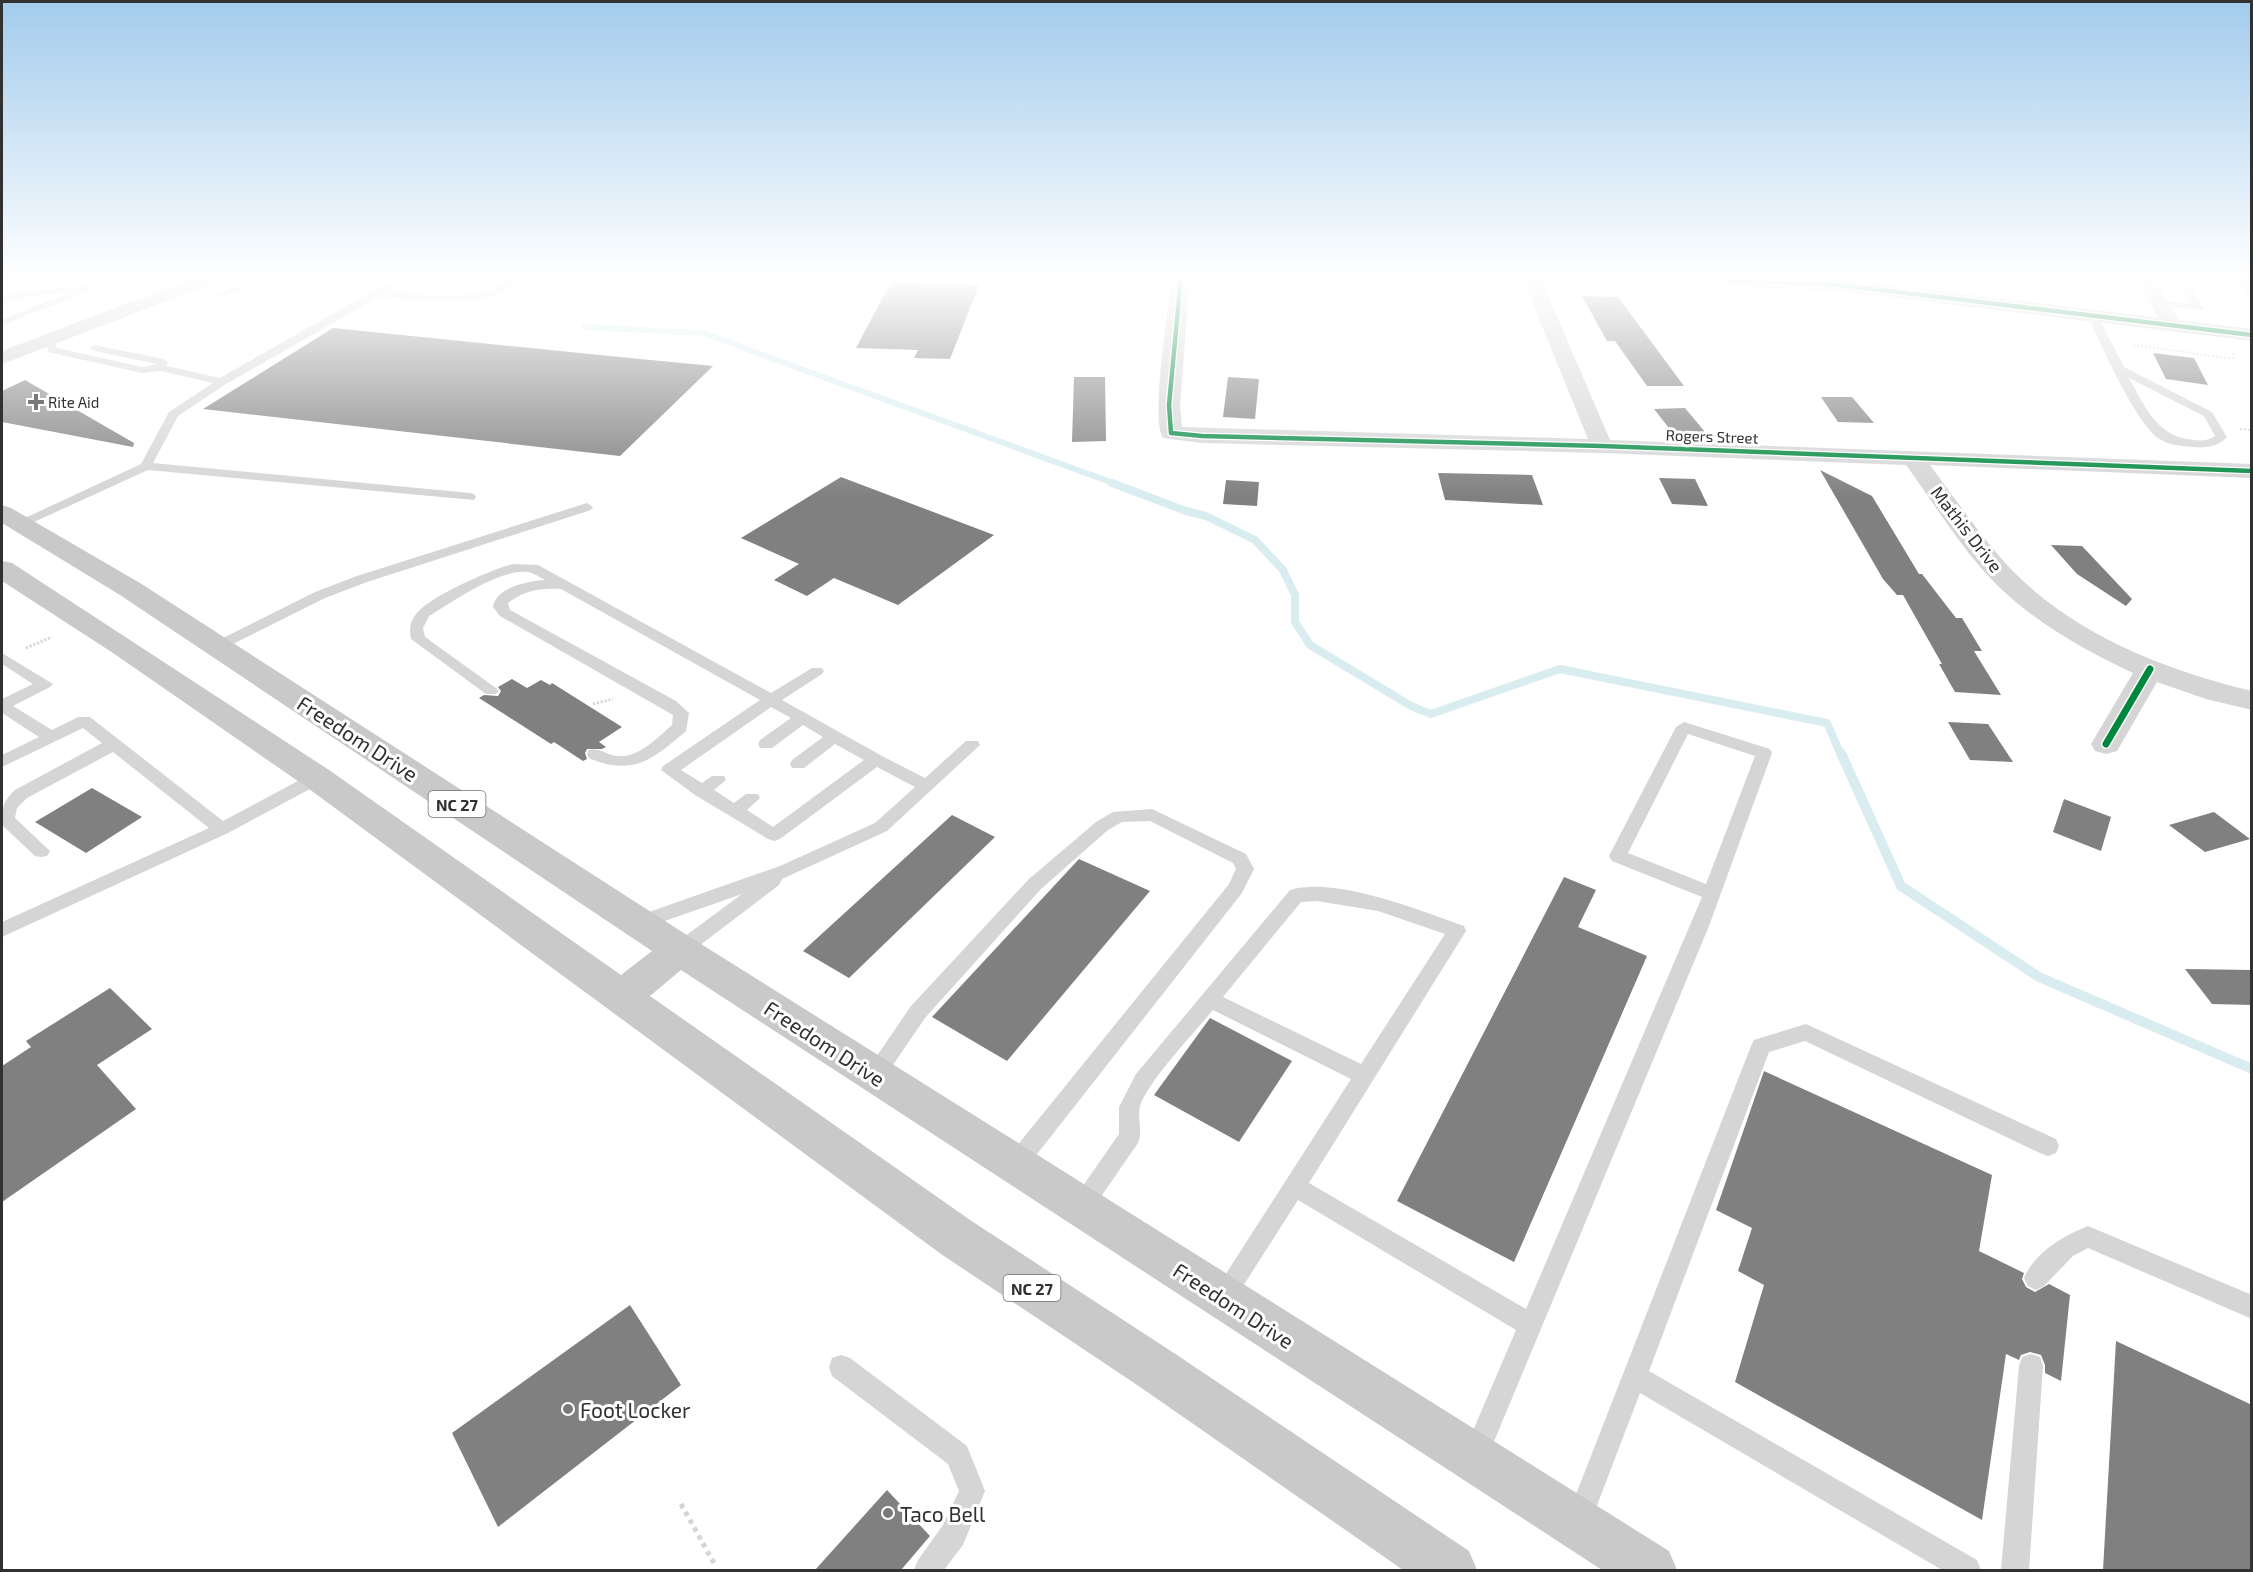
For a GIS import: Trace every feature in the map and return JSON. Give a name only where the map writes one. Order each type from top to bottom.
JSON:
[{"type":"main road","points":[[2,358],[25,350]]},
{"type":"main road","name":"Freedom Drive","points":[[10,519],[130,589],[680,950],[1650,1570]]},
{"type":"main road","points":[[5,576],[56,566],[95,583],[130,589]]},
{"type":"main road","name":"NC 27","points":[[5,576],[123,647],[317,778],[957,1238],[1160,1372],[1450,1570]]},
{"type":"main road","points":[[621,997],[680,950]]},
{"type":"street","name":"Rogers Street","points":[[1174,350],[1169,405],[1171,433],[1202,436],[1602,446],[2252,471]]},
{"type":"street","points":[[1562,350],[1602,446]]},
{"type":"street","name":"Mathis Drive","points":[[1912,457],[2003,575],[2051,615],[2109,650],[2150,669],[2178,680],[2252,701]]},
{"type":"street","points":[[2106,744],[2150,669]]},
{"type":"lane","points":[[54,350],[142,370],[161,368],[222,382]]},
{"type":"lane","points":[[146,466],[173,414],[222,382],[278,350]]},
{"type":"lane","points":[[2110,350],[2130,392],[2162,435],[2177,441],[2199,444],[2213,444],[2221,437],[2208,414],[2119,369]]},
{"type":"lane","points":[[10,519],[146,466],[470,497]]},
{"type":"lane","points":[[218,646],[341,587],[587,507]]},
{"type":"lane","points":[[491,691],[418,639],[416,628],[423,614],[492,575],[513,568],[533,568],[876,760],[928,786]]},
{"type":"lane","points":[[561,585],[544,583],[528,585],[501,600],[500,607],[505,613],[671,705],[681,713],[680,727],[659,745],[636,760],[610,763],[595,754]]},
{"type":"lane","points":[[2,658],[45,684],[2,706]]},
{"type":"lane","points":[[818,671],[771,700],[669,771],[774,835],[876,760]]},
{"type":"lane","points":[[2,706],[51,737]]},
{"type":"lane","points":[[766,744],[802,718]]},
{"type":"lane","points":[[2,762],[84,721],[222,829]]},
{"type":"lane","points":[[1474,1458],[1712,894],[1764,753],[1684,727],[1618,856],[1712,894]]},
{"type":"lane","points":[[798,764],[835,736]]},
{"type":"lane","points":[[41,851],[7,820],[7,811],[12,803],[21,794],[114,744]]},
{"type":"lane","points":[[639,922],[786,871],[880,827],[972,745]]},
{"type":"lane","points":[[2,930],[222,829],[317,778]]},
{"type":"lane","points":[[702,791],[718,780]]},
{"type":"lane","points":[[735,811],[752,798]]},
{"type":"lane","points":[[875,1075],[918,1012],[1035,884],[1102,826],[1119,816],[1152,815],[1240,858],[1245,870],[1236,888],[1015,1165]]},
{"type":"lane","points":[[680,950],[786,871]]},
{"type":"lane","points":[[1081,1207],[1130,1136],[1129,1107],[1143,1080],[1296,895],[1316,894],[1369,900],[1457,931],[1222,1298]]},
{"type":"lane","points":[[1209,999],[1365,1076]]},
{"type":"lane","points":[[1578,1524],[1761,1047],[1806,1032],[2048,1146]]},
{"type":"lane","points":[[1294,1186],[1530,1325]]},
{"type":"lane","points":[[2036,1278],[2066,1248],[2088,1237],[2252,1307]]},
{"type":"lane","points":[[2015,1570],[2031,1366]]},
{"type":"lane","points":[[841,1367],[958,1455],[972,1491],[953,1535],[928,1570]]},
{"type":"lane","points":[[1634,1376],[1967,1570]]},
{"type":"path","points":[[20,651],[52,637]]},
{"type":"path","points":[[681,1504],[715,1566]]},
{"type":"building","points":[[297,350],[557,350],[713,366],[620,456],[203,409]]},
{"type":"building","points":[[918,350],[953,350],[950,359],[914,358]]},
{"type":"building","points":[[1622,350],[1658,350],[1684,386],[1647,386]]},
{"type":"building","points":[[2153,353],[2194,358],[2208,385],[2166,379]]},
{"type":"building","points":[[1074,377],[1105,377],[1106,441],[1072,442]]},
{"type":"building","points":[[1228,377],[1259,379],[1255,419],[1223,417]]},
{"type":"building","points":[[25,380],[134,443],[133,447],[2,422],[2,391]]},
{"type":"building","points":[[1821,397],[1852,397],[1874,423],[1838,422]]},
{"type":"building","points":[[1685,408],[1705,432],[1672,432],[1654,409]]},
{"type":"building","points":[[1820,470],[1872,496],[1919,574],[1922,574],[1956,618],[1962,618],[1982,651],[1974,651],[2001,695],[1955,692],[1903,595],[1897,595],[1883,579]]},
{"type":"building","points":[[1438,473],[1532,475],[1543,505],[1445,500]]},
{"type":"building","points":[[841,477],[994,535],[898,605],[834,578],[807,596],[774,580],[799,564],[741,538]]},
{"type":"building","points":[[1659,478],[1695,479],[1708,506],[1672,504]]},
{"type":"building","points":[[1226,480],[1259,482],[1257,506],[1223,504]]},
{"type":"building","points":[[2051,545],[2082,546],[2132,599],[2126,606],[2077,574]]},
{"type":"building","points":[[512,679],[527,688],[541,680],[550,685],[552,683],[622,727],[599,742],[606,747],[587,749],[585,753],[587,759],[583,761],[554,742],[551,744],[479,698],[484,695],[498,696],[501,691],[498,687]]},
{"type":"building","points":[[1948,722],[1988,724],[2013,762],[1970,760]]},
{"type":"building","points":[[92,788],[142,817],[86,853],[35,822]]},
{"type":"building","points":[[2064,799],[2111,817],[2101,851],[2053,832]]},
{"type":"building","points":[[2214,812],[2250,839],[2205,852],[2169,825]]},
{"type":"building","points":[[952,815],[995,837],[849,978],[803,951]]},
{"type":"building","points":[[1079,859],[1150,891],[1007,1061],[932,1017]]},
{"type":"building","points":[[1564,877],[1596,890],[1578,927],[1647,956],[1514,1262],[1397,1201]]},
{"type":"building","points":[[2185,969],[2252,970],[2252,1005],[2212,1004]]},
{"type":"building","points":[[110,988],[152,1029],[97,1065],[136,1109],[2,1202],[2,1066],[31,1047],[26,1041]]},
{"type":"building","points":[[1210,1018],[1292,1061],[1239,1142],[1154,1095]]},
{"type":"building","points":[[1764,1071],[1992,1175],[1979,1251],[2024,1273],[2022,1279],[2026,1287],[2035,1292],[2049,1284],[2070,1295],[2061,1381],[2045,1373],[2041,1355],[2030,1352],[2021,1355],[2019,1360],[2006,1354],[1982,1520],[1735,1382],[1764,1285],[1738,1271],[1752,1228],[1716,1210]]},
{"type":"building","name":"Foot Locker","points":[[630,1305],[681,1385],[498,1527],[452,1433]]},
{"type":"building","points":[[2116,1341],[2252,1405],[2252,1570],[2103,1570]]},
{"type":"building","name":"Taco Bell","points":[[887,1490],[930,1536],[901,1570],[815,1570]]},
{"type":"waterway","points":[[750,350],[1116,484]]},
{"type":"waterway","points":[[1112,483],[1186,511],[1206,516],[1255,540],[1283,570],[1295,595],[1295,622],[1310,645],[1411,706],[1431,714],[1560,669],[1827,723],[1841,755]]},
{"type":"waterway","points":[[1841,753],[1901,886],[2039,977],[2252,1069]]},
{"type":"cycle path","points":[[1174,350],[1169,405],[1171,433],[1202,436],[1602,446],[2252,471]]},
{"type":"cycle path","points":[[2106,744],[2150,669]]},
{"type":"place","name":"Rite Aid","points":[[36,402]]},
{"type":"place","name":"Foot Locker","points":[[568,1409]]},
{"type":"place","name":"Taco Bell","points":[[888,1513]]}]
